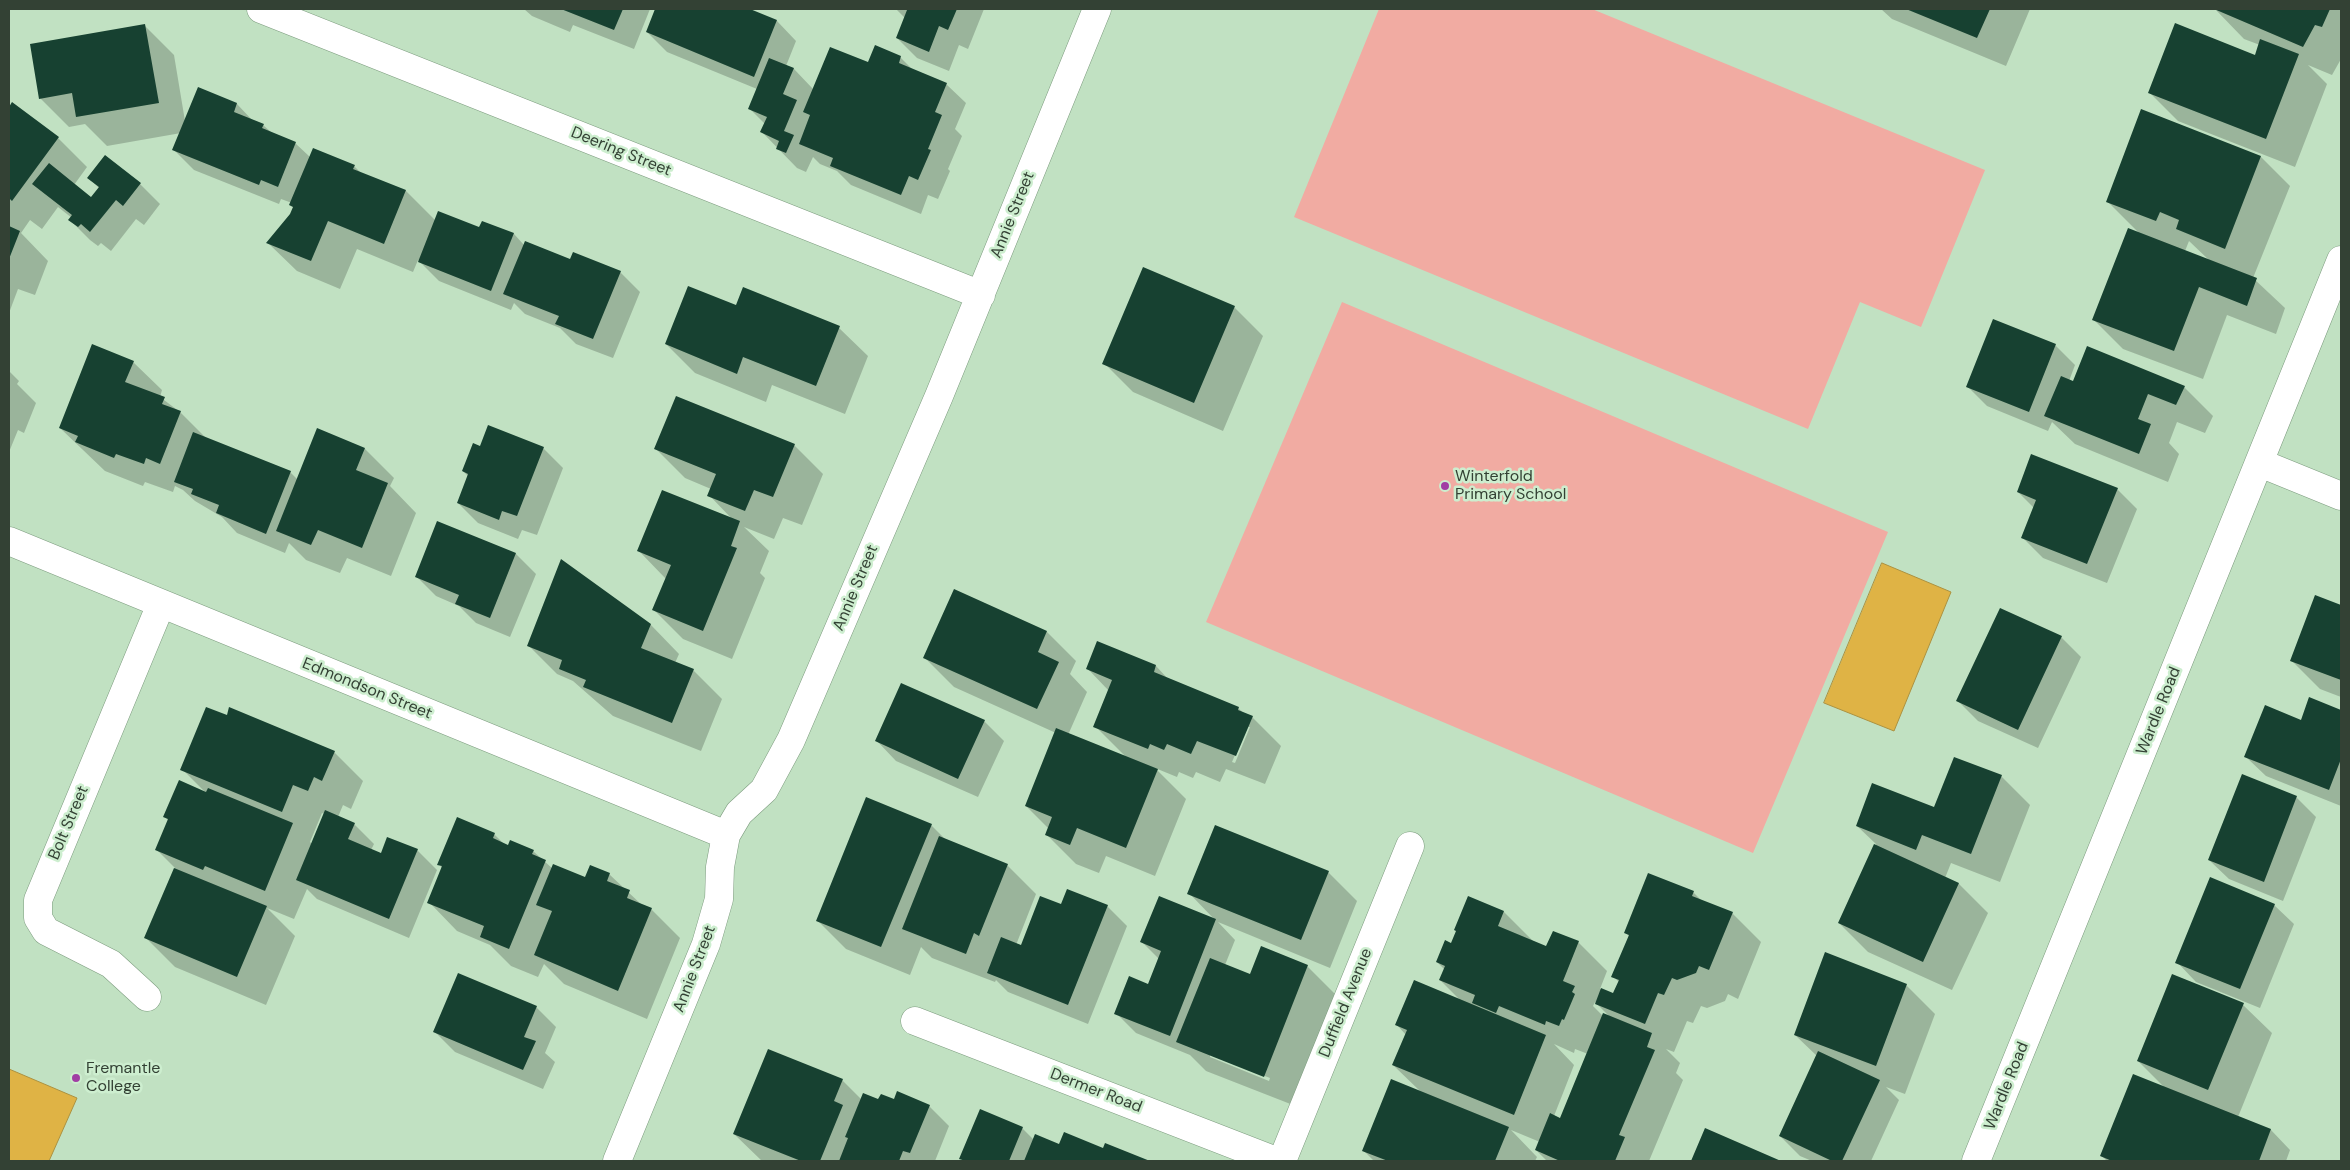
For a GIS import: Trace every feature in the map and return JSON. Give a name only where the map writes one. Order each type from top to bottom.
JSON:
[{"type":"street","name":"Deering Street","points":[[261,9],[981,295]]},
{"type":"street","name":"Annie Street","points":[[618,1161],[706,944],[719,900],[720,867],[726,836],[739,813],[764,790],[790,740],[940,396],[1097,9]]},
{"type":"street","name":"Wardle Road","points":[[1976,1161],[2341,260]]},
{"type":"street","points":[[2260,463],[2341,496]]},
{"type":"street","name":"Edmondson Street","points":[[9,540],[726,836]]},
{"type":"street","name":"Bolt Street","points":[[147,997],[111,964],[46,931],[38,918],[38,900],[161,604]]},
{"type":"street","name":"Duffield Avenue","points":[[1282,1161],[1410,846]]},
{"type":"street","name":"Dermer Road","points":[[915,1021],[1276,1161]]},
{"type":"shaded area","points":[[1379,9],[1592,9],[1985,170],[1921,327],[1860,302],[1808,429],[1294,217]]},
{"type":"shaded area","points":[[1342,302],[1888,532],[1753,853],[1206,622]]},
{"type":"shaded area","points":[[1882,563],[1951,592],[1894,731],[1824,703]]},
{"type":"shaded area","points":[[9,1069],[77,1098],[49,1161],[9,1161]]},
{"type":"building","points":[[561,9],[623,9],[614,30]]},
{"type":"building","points":[[655,9],[750,9],[777,20],[754,77],[646,32]]},
{"type":"building","points":[[903,9],[957,9],[948,30],[939,26],[929,52],[896,38],[907,10]]},
{"type":"building","points":[[1906,9],[1990,9],[1977,38]]},
{"type":"building","points":[[2214,9],[2330,9],[2322,27],[2315,25],[2303,47]]},
{"type":"building","points":[[2175,23],[2255,55],[2260,39],[2299,54],[2266,139],[2148,93]]},
{"type":"building","points":[[145,24],[159,103],[76,117],[72,93],[39,99],[30,44]]},
{"type":"building","points":[[875,45],[901,56],[899,63],[947,83],[935,112],[942,115],[928,149],[931,150],[918,180],[909,176],[901,195],[830,166],[833,158],[799,144],[810,115],[803,112],[830,47],[868,62]]},
{"type":"building","points":[[769,58],[794,68],[783,94],[797,100],[784,131],[794,135],[786,153],[776,149],[779,141],[760,132],[767,117],[748,109]]},
{"type":"building","points":[[198,87],[237,103],[234,112],[264,124],[262,128],[296,142],[278,187],[261,180],[259,185],[172,150]]},
{"type":"building","points":[[12,102],[59,137],[12,201],[9,198],[9,107]]},
{"type":"building","points":[[2141,109],[2261,156],[2225,249],[2176,229],[2179,220],[2160,212],[2156,221],[2106,202]]},
{"type":"building","points":[[313,148],[355,165],[353,169],[406,190],[384,244],[328,221],[311,261],[266,243],[290,214],[293,207],[289,205]]},
{"type":"building","points":[[105,155],[141,183],[123,206],[116,200],[90,232],[81,224],[78,227],[68,220],[72,215],[32,184],[49,163],[91,197],[99,187],[87,178]]},
{"type":"building","points":[[438,211],[479,227],[482,221],[514,233],[491,291],[418,262]]},
{"type":"building","points":[[9,226],[20,231],[9,259]]},
{"type":"building","points":[[2128,228],[2257,278],[2247,306],[2199,287],[2174,351],[2092,320]]},
{"type":"building","points":[[525,241],[570,259],[573,252],[621,271],[593,339],[555,324],[559,316],[503,294]]},
{"type":"building","points":[[1143,267],[1235,306],[1194,403],[1102,364]]},
{"type":"building","points":[[688,286],[736,305],[743,287],[840,326],[816,386],[743,357],[737,374],[665,344]]},
{"type":"building","points":[[1993,319],[2056,344],[2029,412],[1966,387]]},
{"type":"building","points":[[92,344],[134,361],[125,382],[165,397],[162,404],[181,411],[160,464],[146,458],[144,464],[116,454],[114,458],[75,442],[78,436],[59,428]]},
{"type":"building","points":[[2087,346],[2185,386],[2176,405],[2148,394],[2138,419],[2151,424],[2139,454],[2044,416],[2061,376],[2073,381]]},
{"type":"building","points":[[676,396],[795,444],[773,497],[754,490],[745,511],[707,496],[716,474],[654,449]]},
{"type":"building","points":[[488,425],[544,447],[517,516],[502,511],[499,520],[457,503],[468,474],[462,471],[473,443],[480,446]]},
{"type":"building","points":[[317,428],[365,448],[356,470],[388,483],[362,548],[318,530],[311,545],[276,531]]},
{"type":"building","points":[[193,432],[291,471],[266,534],[216,513],[219,505],[191,494],[193,489],[174,482]]},
{"type":"building","points":[[2031,454],[2118,488],[2087,564],[2021,538],[2036,500],[2017,492]]},
{"type":"building","points":[[662,490],[740,521],[731,546],[737,548],[703,631],[652,610],[671,565],[637,551]]},
{"type":"building","points":[[437,521],[516,553],[490,618],[455,604],[459,595],[415,577]]},
{"type":"building","points":[[561,559],[651,624],[641,648],[694,669],[672,723],[583,687],[586,680],[559,669],[562,660],[527,646]]},
{"type":"building","points":[[954,589],[1047,631],[1038,652],[1059,662],[1037,709],[923,658]]},
{"type":"building","points":[[2315,595],[2341,605],[2341,680],[2290,661]]},
{"type":"building","points":[[2000,608],[2062,636],[2018,730],[1956,701]]},
{"type":"building","points":[[1097,641],[1156,665],[1154,672],[1239,707],[1238,710],[1253,716],[1236,756],[1197,741],[1191,754],[1167,744],[1164,750],[1150,744],[1148,749],[1093,727],[1112,680],[1086,669]]},
{"type":"building","points":[[901,683],[985,720],[958,779],[875,741]]},
{"type":"building","points":[[2309,697],[2341,710],[2341,759],[2329,790],[2244,757],[2265,705],[2301,720]]},
{"type":"building","points":[[206,707],[227,715],[229,707],[335,751],[322,781],[314,777],[308,791],[293,785],[282,812],[180,770]]},
{"type":"building","points":[[1056,728],[1158,769],[1126,848],[1077,828],[1070,845],[1045,835],[1052,817],[1025,806]]},
{"type":"building","points":[[1954,757],[2002,775],[1971,854],[1922,835],[1916,850],[1856,826],[1872,783],[1934,807]]},
{"type":"building","points":[[2242,774],[2297,796],[2264,882],[2208,860]]},
{"type":"building","points":[[179,780],[206,792],[208,788],[293,823],[265,891],[205,866],[203,870],[155,850],[168,819],[163,817]]},
{"type":"building","points":[[866,797],[932,824],[881,947],[816,921]]},
{"type":"building","points":[[325,810],[355,823],[348,839],[381,853],[387,837],[418,849],[389,919],[296,880]]},
{"type":"building","points":[[457,817],[495,833],[493,838],[508,845],[510,840],[534,850],[532,854],[546,860],[509,949],[480,937],[484,926],[427,903],[442,866],[437,865]]},
{"type":"building","points":[[1215,825],[1329,871],[1301,940],[1187,894]]},
{"type":"building","points":[[939,836],[1008,864],[979,936],[974,933],[966,954],[902,929]]},
{"type":"building","points":[[1874,844],[1959,883],[1923,962],[1838,923]]},
{"type":"building","points":[[553,864],[585,877],[590,865],[610,873],[607,881],[630,890],[627,898],[652,908],[618,991],[534,955],[552,911],[536,905]]},
{"type":"building","points":[[174,868],[267,906],[237,977],[144,938]]},
{"type":"building","points":[[1648,873],[1694,891],[1692,896],[1733,912],[1709,970],[1699,966],[1696,973],[1677,980],[1672,978],[1664,995],[1658,993],[1645,1024],[1595,1004],[1601,988],[1613,993],[1619,980],[1611,977],[1629,935],[1624,933]]},
{"type":"building","points":[[2210,877],[2275,904],[2240,989],[2175,963]]},
{"type":"building","points":[[1067,889],[1108,905],[1068,1005],[987,973],[1001,937],[1021,945],[1040,896],[1061,904]]},
{"type":"building","points":[[1159,896],[1216,919],[1170,1036],[1114,1014],[1129,976],[1148,984],[1161,951],[1140,942]]},
{"type":"building","points":[[1468,896],[1504,911],[1498,926],[1546,946],[1553,931],[1579,941],[1563,981],[1575,986],[1572,992],[1575,994],[1564,1020],[1562,1019],[1559,1026],[1546,1021],[1545,1025],[1499,1006],[1496,1013],[1472,1003],[1475,995],[1439,980],[1445,966],[1436,962],[1445,940],[1451,943],[1456,931],[1454,930]]},
{"type":"building","points":[[1261,946],[1308,965],[1264,1077],[1176,1042],[1210,958],[1250,974]]},
{"type":"building","points":[[1825,952],[1907,984],[1876,1066],[1794,1035]]},
{"type":"building","points":[[458,973],[537,1006],[524,1037],[536,1041],[523,1070],[433,1032]]},
{"type":"building","points":[[2172,974],[2244,1003],[2208,1090],[2137,1061]]},
{"type":"building","points":[[1414,980],[1546,1035],[1514,1115],[1392,1065],[1407,1030],[1395,1025]]},
{"type":"building","points":[[1603,1013],[1652,1033],[1647,1047],[1655,1050],[1619,1135],[1625,1137],[1615,1161],[1560,1161],[1535,1150],[1550,1113],[1560,1118]]},
{"type":"building","points":[[768,1049],[843,1079],[834,1101],[843,1105],[820,1161],[801,1161],[733,1134]]},
{"type":"building","points":[[1818,1051],[1880,1080],[1842,1161],[1832,1161],[1779,1136]]},
{"type":"building","points":[[2133,1074],[2271,1129],[2259,1161],[2112,1161],[2100,1156]]},
{"type":"building","points":[[1391,1079],[1509,1127],[1495,1161],[1388,1161],[1362,1151]]},
{"type":"building","points":[[897,1091],[930,1105],[910,1153],[903,1151],[899,1161],[839,1161],[848,1138],[845,1137],[863,1093],[878,1099],[881,1094],[894,1099]]},
{"type":"building","points":[[980,1109],[1023,1127],[1009,1161],[966,1161],[959,1159]]},
{"type":"building","points":[[1705,1128],[1781,1161],[1691,1161]]},
{"type":"building","points":[[1064,1132],[1103,1148],[1105,1143],[1150,1161],[1024,1161],[1035,1134],[1059,1144]]},
{"type":"place","name":"Winterfold Primary School","points":[[1445,486]]},
{"type":"place","name":"Fremantle College","points":[[76,1078]]}]
